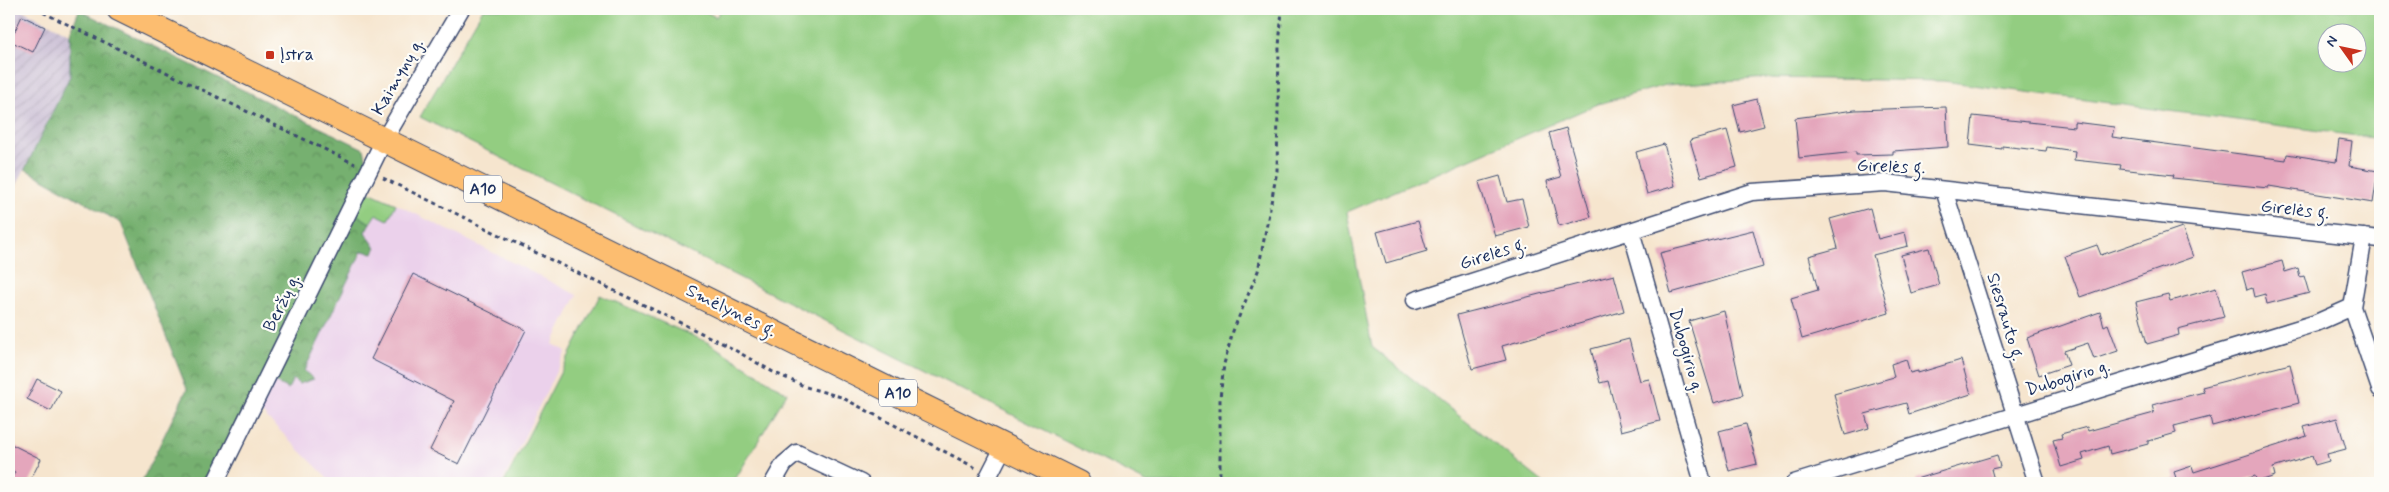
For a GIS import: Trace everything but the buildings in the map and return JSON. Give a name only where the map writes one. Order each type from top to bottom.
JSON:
[{"type":"highway","name":"A10","points":[[119,9],[384,140]]},
{"type":"highway","name":"Smėlynės g.","points":[[384,140],[1078,483]]},
{"type":"street","name":"Kaimynų g.","points":[[384,140],[461,9]]},
{"type":"street","name":"Beržų g.","points":[[216,483],[384,140]]},
{"type":"street","name":"Girelės g.","points":[[1415,300],[1752,192],[1885,183],[2372,238]]},
{"type":"street","name":"Siesrauto g.","points":[[1944,190],[2014,416],[2037,483]]},
{"type":"street","name":"Dubogirio g.","points":[[1630,231],[1703,483]]},
{"type":"street","points":[[2372,238],[2352,308],[2380,389]]},
{"type":"street","name":"Dubogirio g.","points":[[1794,483],[2316,323],[2352,308]]},
{"type":"street","points":[[987,479],[1004,446]]},
{"type":"street","points":[[773,483],[784,464],[797,453],[861,483]]},
{"type":"path","points":[[1218,483],[1220,472],[1220,398],[1224,364],[1232,331],[1258,271],[1277,171],[1279,47],[1282,9]]},
{"type":"path","points":[[726,344],[773,372],[798,383],[841,397],[987,479]]},
{"type":"shaded area","points":[[9,9],[20,9],[70,34],[70,76],[9,201]]},
{"type":"shaded area","points":[[360,188],[396,204],[577,295],[553,344],[566,351],[502,483],[333,483],[254,405]]},
{"type":"green space","points":[[483,9],[700,9],[716,17],[721,9],[2380,9],[2380,139],[1943,81],[1768,78],[1666,85],[1598,104],[1347,212],[1372,347],[1544,483],[1148,483],[420,117]]},
{"type":"green space","points":[[79,10],[364,149],[369,171],[350,210],[370,223],[365,232],[376,248],[373,253],[362,251],[304,371],[314,379],[299,384],[293,379],[288,389],[268,378],[215,483],[141,483],[187,389],[121,223],[25,169],[70,76],[70,34]]},
{"type":"green space","points":[[360,188],[396,204],[388,220],[376,214],[370,223],[349,210]]},
{"type":"green space","points":[[600,295],[709,343],[787,393],[733,483],[504,483]]},
{"type":"place","name":"Įstra","points":[[270,55]]}]
